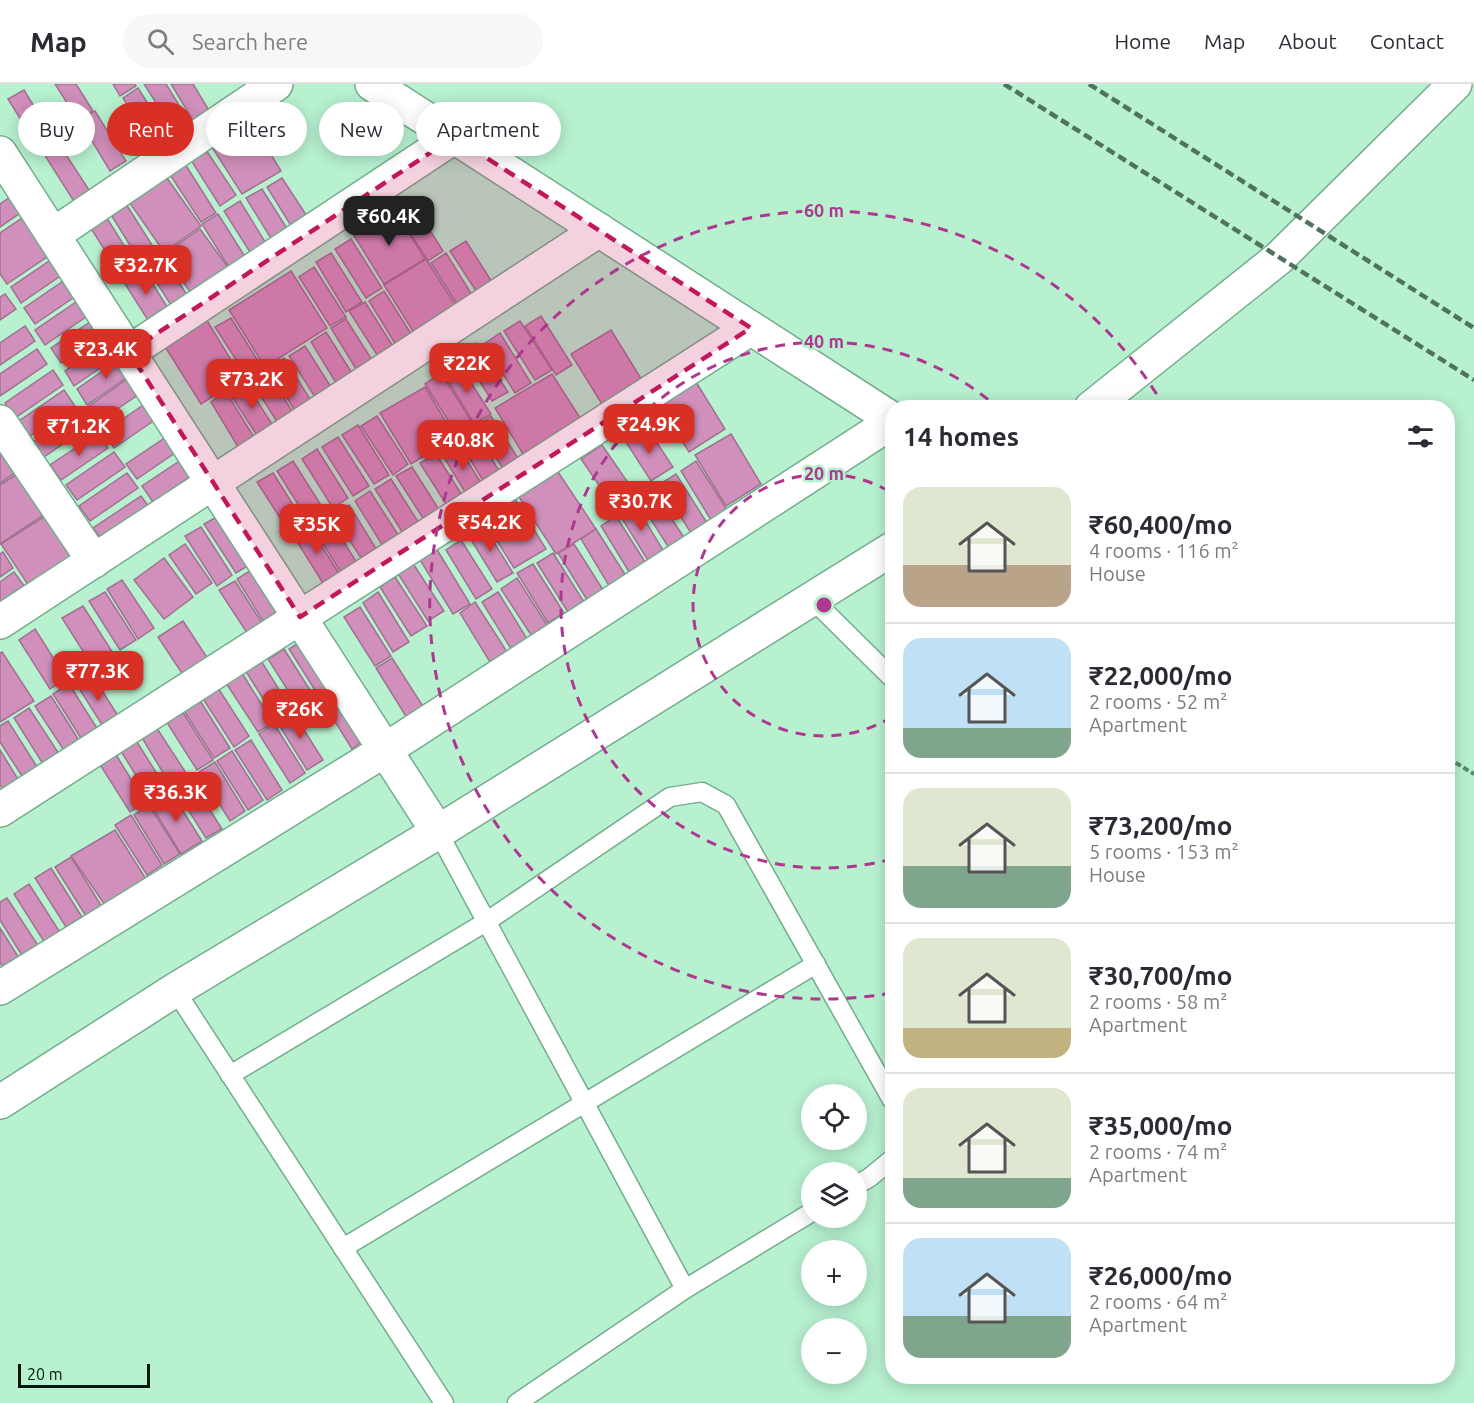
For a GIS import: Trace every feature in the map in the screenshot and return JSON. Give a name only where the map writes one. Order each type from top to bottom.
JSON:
[{"type":"street","points":[[53,235],[276,84]]},
{"type":"street","points":[[372,84],[416,112]]},
{"type":"street","points":[[1101,400],[1279,258],[1455,84]]},
{"type":"street","points":[[0,153],[438,832]]},
{"type":"street","points":[[129,352],[425,156]]},
{"type":"street","points":[[484,156],[885,415]]},
{"type":"street","points":[[0,622],[599,230]]},
{"type":"street","points":[[0,810],[751,328]]},
{"type":"street","points":[[0,422],[94,561]]},
{"type":"street","points":[[0,988],[385,750],[885,425]]},
{"type":"street","points":[[0,1102],[175,990],[438,832],[885,553]]},
{"type":"lane","points":[[813,599],[885,671]]},
{"type":"lane","points":[[230,1075],[486,922],[670,797],[702,792],[726,805],[885,1087]]},
{"type":"lane","points":[[438,832],[685,1289]]},
{"type":"lane","points":[[343,1248],[816,964]]},
{"type":"lane","points":[[175,990],[444,1403]]},
{"type":"lane","points":[[867,1179],[885,1165]]},
{"type":"lane","points":[[517,1403],[685,1289],[801,1219]]},
{"type":"path","points":[[1455,762],[1474,774]]},
{"type":"highlighted area","points":[[454,137],[751,328],[300,617],[129,352]]},
{"type":"building","points":[[55,84],[76,84],[87,102],[66,102]]},
{"type":"building","points":[[113,84],[135,84],[136,86],[120,96]]},
{"type":"building","points":[[144,84],[166,84],[177,102],[155,102]]},
{"type":"building","points":[[171,84],[193,84],[206,105],[206,114],[194,122],[194,102],[182,102]]},
{"type":"building","points":[[138,88],[147,102],[126,102],[123,98]]},
{"type":"building","points":[[24,90],[31,102],[18,102],[18,115],[8,99]]},
{"type":"building","points":[[95,111],[107,130],[107,156],[123,156],[126,161],[110,171],[95,146]]},
{"type":"building","points":[[204,147],[206,156],[210,156],[236,195],[220,206],[189,157],[194,156]]},
{"type":"building","points":[[45,156],[67,156],[91,193],[75,203]]},
{"type":"building","points":[[218,156],[272,156],[281,171],[242,194]]},
{"type":"building","points":[[185,164],[216,213],[201,222],[169,173]]},
{"type":"building","points":[[162,171],[201,226],[164,252],[125,196]]},
{"type":"building","points":[[282,178],[314,227],[298,237],[267,187]]},
{"type":"building","points":[[262,189],[293,238],[277,248],[246,198]]},
{"type":"building","points":[[15,194],[26,209],[0,227],[0,204]]},
{"type":"building","points":[[240,201],[270,250],[255,260],[224,211]]},
{"type":"building","points":[[412,202],[443,251],[428,261],[396,211]]},
{"type":"building","points":[[126,204],[157,253],[141,263],[110,213]]},
{"type":"building","points":[[394,209],[425,259],[384,284],[353,234]]},
{"type":"building","points":[[103,212],[137,266],[121,276],[87,222]]},
{"type":"building","points":[[28,214],[53,253],[7,284],[0,274],[0,233]]},
{"type":"building","points":[[218,214],[249,263],[233,274],[202,224]]},
{"type":"building","points":[[200,229],[232,273],[195,299],[164,254]]},
{"type":"building","points":[[351,239],[382,288],[366,298],[335,249]]},
{"type":"building","points":[[466,241],[497,290],[482,300],[450,251]]},
{"type":"building","points":[[331,253],[362,302],[346,312],[316,262]]},
{"type":"building","points":[[446,253],[477,303],[462,312],[431,263]]},
{"type":"building","points":[[161,254],[192,303],[176,313],[145,264]]},
{"type":"building","points":[[58,255],[69,270],[21,303],[11,287]]},
{"type":"building","points":[[426,259],[463,317],[421,344],[384,285]]},
{"type":"building","points":[[142,267],[171,313],[151,325],[122,279]]},
{"type":"building","points":[[314,267],[346,317],[330,326],[299,277]]},
{"type":"building","points":[[291,271],[327,328],[265,367],[229,310]]},
{"type":"building","points":[[72,275],[83,291],[35,324],[24,308]]},
{"type":"building","points":[[384,291],[415,340],[399,350],[369,301]]},
{"type":"building","points":[[5,294],[16,309],[0,320],[0,297]]},
{"type":"building","points":[[82,298],[93,312],[45,345],[35,330]]},
{"type":"building","points":[[365,302],[396,351],[381,361],[349,311]]},
{"type":"building","points":[[99,316],[108,331],[61,363],[51,348]]},
{"type":"building","points":[[541,316],[572,365],[556,375],[525,326]]},
{"type":"building","points":[[231,318],[262,367],[247,377],[215,327]]},
{"type":"building","points":[[206,319],[242,378],[201,404],[164,345]]},
{"type":"building","points":[[346,319],[377,368],[361,377],[331,328]]},
{"type":"building","points":[[520,321],[552,370],[535,380],[504,331]]},
{"type":"building","points":[[25,326],[35,341],[0,365],[0,343]]},
{"type":"building","points":[[611,330],[645,385],[605,409],[571,354]]},
{"type":"building","points":[[326,332],[357,381],[341,391],[311,342]]},
{"type":"building","points":[[500,333],[531,383],[515,393],[484,344]]},
{"type":"building","points":[[112,338],[122,353],[74,386],[65,371]]},
{"type":"building","points":[[476,343],[508,392],[492,401],[461,352]]},
{"type":"building","points":[[305,346],[336,395],[320,405],[289,356]]},
{"type":"building","points":[[37,349],[47,364],[0,396],[0,374]]},
{"type":"building","points":[[124,356],[135,372],[87,405],[77,389]]},
{"type":"building","points":[[284,358],[315,407],[299,417],[268,368]]},
{"type":"building","points":[[459,364],[491,414],[474,424],[444,374]]},
{"type":"building","points":[[266,369],[297,419],[281,428],[250,379]]},
{"type":"building","points":[[53,370],[63,385],[15,418],[5,403]]},
{"type":"building","points":[[136,373],[147,389],[99,421],[89,406]]},
{"type":"building","points":[[441,373],[472,422],[456,433],[425,384]]},
{"type":"building","points":[[552,374],[584,424],[526,459],[495,408]]},
{"type":"building","points":[[244,381],[276,430],[260,440],[228,391]]},
{"type":"building","points":[[696,382],[725,429],[689,452],[659,405]]},
{"type":"building","points":[[425,387],[455,437],[411,464],[380,413]]},
{"type":"building","points":[[64,390],[75,406],[27,438],[16,423]]},
{"type":"building","points":[[226,392],[257,442],[241,452],[211,402]]},
{"type":"building","points":[[152,399],[162,415],[114,448],[104,432]]},
{"type":"building","points":[[78,411],[89,426],[41,459],[30,444]]},
{"type":"building","points":[[377,416],[408,464],[393,475],[361,426]]},
{"type":"building","points":[[491,416],[523,466],[507,475],[476,426]]},
{"type":"building","points":[[358,425],[389,475],[374,484],[342,435]]},
{"type":"building","points":[[472,428],[503,477],[487,487],[457,438]]},
{"type":"building","points":[[647,428],[673,467],[651,481],[626,442]]},
{"type":"building","points":[[175,431],[185,446],[137,479],[126,464]]},
{"type":"building","points":[[98,433],[108,448],[61,480],[50,465]]},
{"type":"building","points":[[731,434],[761,484],[726,506],[695,455]]},
{"type":"building","points":[[338,437],[369,486],[353,496],[322,447]]},
{"type":"building","points":[[0,439],[20,470],[0,483]]},
{"type":"building","points":[[455,441],[486,491],[470,500],[440,451]]},
{"type":"building","points":[[602,445],[635,493],[614,507],[581,459]]},
{"type":"building","points":[[317,449],[348,498],[333,508],[302,459]]},
{"type":"building","points":[[114,452],[125,467],[77,500],[66,485]]},
{"type":"building","points":[[190,454],[201,469],[153,502],[142,486]]},
{"type":"building","points":[[436,454],[467,503],[451,512],[420,463]]},
{"type":"building","points":[[293,461],[324,510],[308,520],[277,471]]},
{"type":"building","points":[[696,461],[727,510],[711,520],[681,471]]},
{"type":"building","points":[[412,467],[443,516],[428,526],[396,476]]},
{"type":"building","points":[[556,469],[596,529],[556,554],[517,494]]},
{"type":"building","points":[[22,471],[48,512],[0,544],[0,485]]},
{"type":"building","points":[[127,473],[138,488],[90,521],[79,506]]},
{"type":"building","points":[[273,473],[304,522],[289,532],[257,482]]},
{"type":"building","points":[[676,474],[707,523],[691,533],[660,484]]},
{"type":"building","points":[[391,479],[422,528],[406,538],[375,489]]},
{"type":"building","points":[[653,490],[685,539],[669,548],[638,499]]},
{"type":"building","points":[[370,491],[402,541],[386,551],[355,501]]},
{"type":"building","points":[[141,496],[152,511],[104,543],[93,528]]},
{"type":"building","points":[[515,499],[546,549],[514,568],[483,518]]},
{"type":"building","points":[[634,502],[664,552],[649,562],[618,512]]},
{"type":"building","points":[[349,505],[380,555],[365,564],[333,515]]},
{"type":"building","points":[[50,513],[77,554],[29,586],[1,544]]},
{"type":"building","points":[[222,514],[254,562],[236,573],[204,524]]},
{"type":"building","points":[[616,516],[647,565],[631,575],[601,526]]},
{"type":"building","points":[[328,517],[359,566],[343,576],[312,526]]},
{"type":"building","points":[[482,523],[513,573],[497,582],[467,533]]},
{"type":"building","points":[[309,526],[340,575],[324,585],[293,535]]},
{"type":"building","points":[[201,527],[232,575],[217,586],[185,536]]},
{"type":"building","points":[[596,529],[628,579],[611,589],[581,539]]},
{"type":"building","points":[[461,540],[492,589],[476,599],[446,550]]},
{"type":"building","points":[[185,544],[212,583],[196,594],[169,555]]},
{"type":"building","points":[[574,544],[605,593],[589,603],[558,553]]},
{"type":"building","points":[[436,548],[470,604],[453,614],[419,558]]},
{"type":"building","points":[[3,552],[13,568],[0,577],[0,554]]},
{"type":"building","points":[[553,553],[584,602],[568,612],[537,563]]},
{"type":"building","points":[[164,558],[193,597],[164,619],[134,580]]},
{"type":"building","points":[[412,562],[444,611],[428,621],[397,572]]},
{"type":"building","points":[[533,564],[564,613],[548,623],[517,573]]},
{"type":"building","points":[[258,566],[289,616],[268,629],[237,579]]},
{"type":"building","points":[[14,572],[25,587],[0,604],[0,582]]},
{"type":"building","points":[[395,577],[427,626],[411,636],[380,587]]},
{"type":"building","points":[[517,578],[549,628],[533,638],[501,589]]},
{"type":"building","points":[[122,580],[154,628],[138,639],[107,589]]},
{"type":"building","points":[[235,581],[266,629],[251,639],[219,590]]},
{"type":"building","points":[[105,592],[136,640],[120,650],[89,601]]},
{"type":"building","points":[[378,592],[409,642],[393,652],[363,603]]},
{"type":"building","points":[[498,592],[529,642],[513,652],[482,602]]},
{"type":"building","points":[[475,602],[507,652],[490,662],[460,613]]},
{"type":"building","points":[[83,606],[113,653],[93,667],[62,618]]},
{"type":"building","points":[[360,607],[391,656],[375,666],[344,617]]},
{"type":"building","points":[[183,621],[214,668],[189,684],[158,637]]},
{"type":"building","points":[[35,629],[66,678],[50,689],[19,640]]},
{"type":"building","points":[[305,639],[336,688],[320,698],[289,649]]},
{"type":"building","points":[[284,649],[315,698],[299,708],[268,659]]},
{"type":"building","points":[[2,652],[34,701],[0,722],[0,653]]},
{"type":"building","points":[[392,658],[424,708],[407,718],[376,668]]},
{"type":"building","points":[[260,659],[291,709],[276,719],[245,670]]},
{"type":"building","points":[[90,672],[122,722],[106,731],[75,682]]},
{"type":"building","points":[[242,673],[273,723],[258,732],[226,683]]},
{"type":"building","points":[[69,684],[100,733],[84,743],[53,694]]},
{"type":"building","points":[[218,688],[249,736],[234,747],[202,697]]},
{"type":"building","points":[[337,689],[367,738],[352,749],[321,699]]},
{"type":"building","points":[[51,696],[82,745],[67,755],[35,706]]},
{"type":"building","points":[[199,699],[230,748],[214,758],[183,709]]},
{"type":"building","points":[[29,708],[61,757],[45,767],[14,718]]},
{"type":"building","points":[[182,711],[213,760],[197,770],[166,721]]},
{"type":"building","points":[[292,711],[323,760],[307,770],[276,720]]},
{"type":"building","points":[[8,721],[39,770],[24,779],[0,742],[0,726]]},
{"type":"building","points":[[274,724],[305,773],[290,783],[259,734]]},
{"type":"building","points":[[156,727],[188,776],[171,786],[141,736]]},
{"type":"building","points":[[135,739],[166,788],[150,798],[119,748]]},
{"type":"building","points":[[251,740],[282,790],[267,800],[235,750]]},
{"type":"building","points":[[0,750],[21,784],[6,794],[0,785]]},
{"type":"building","points":[[232,751],[263,800],[248,810],[217,761]]},
{"type":"building","points":[[115,753],[145,802],[130,812],[99,763]]},
{"type":"building","points":[[215,762],[245,811],[230,821],[199,772]]},
{"type":"building","points":[[191,780],[222,829],[206,838],[175,789]]},
{"type":"building","points":[[171,792],[202,841],[181,854],[151,805]]},
{"type":"building","points":[[149,805],[180,854],[164,864],[134,815]]},
{"type":"building","points":[[131,815],[162,865],[147,875],[115,825]]},
{"type":"building","points":[[115,830],[146,879],[105,905],[71,856]]},
{"type":"building","points":[[71,857],[102,907],[86,916],[55,867]]},
{"type":"building","points":[[51,868],[82,917],[66,927],[35,878]]},
{"type":"building","points":[[29,884],[61,934],[45,943],[14,894]]},
{"type":"building","points":[[7,898],[39,947],[23,957],[0,920],[0,902]]},
{"type":"building","points":[[0,928],[19,958],[3,968],[0,962]]},
{"type":"railway","points":[[1004,84],[1474,380]]},
{"type":"railway","points":[[1089,84],[1474,328]]}]
